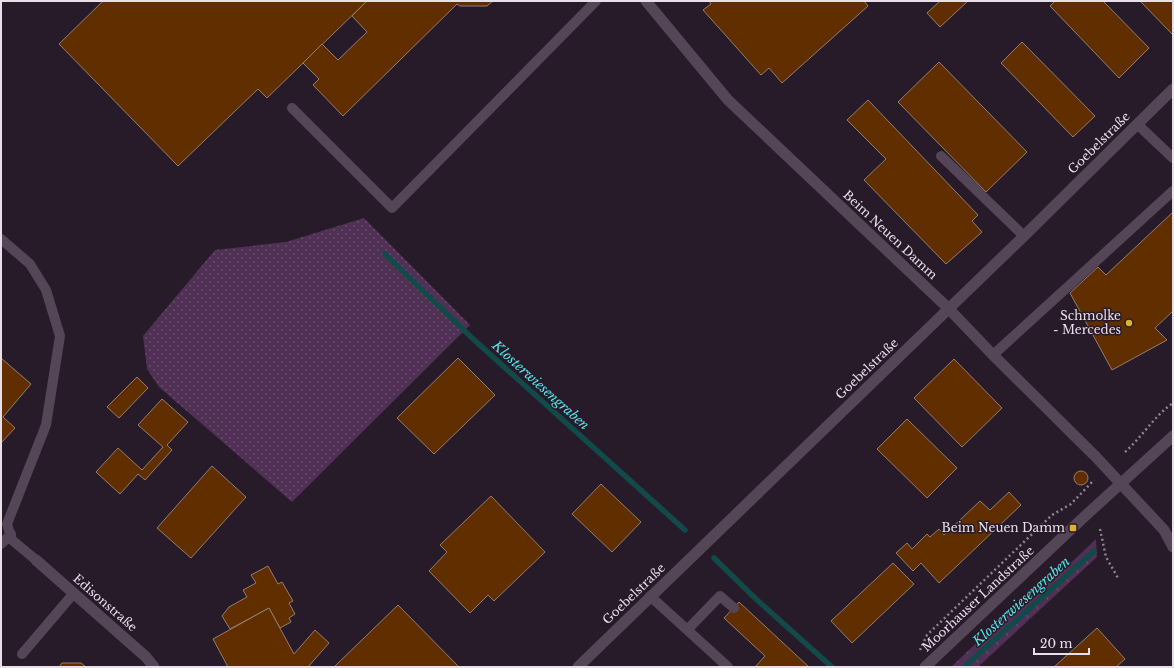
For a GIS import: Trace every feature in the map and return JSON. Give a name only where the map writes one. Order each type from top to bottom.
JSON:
[{"type":"street","name":"Beim Neuen Damm","points":[[646,1],[728,100],[948,308],[1169,533],[1173,547]]},
{"type":"street","name":"Goebelstraße","points":[[578,667],[1024,236],[1173,89]]},
{"type":"street","name":"Moorhauser Landstraße","points":[[925,667],[1173,436]]},
{"type":"street","name":"Edisonstraße","points":[[36,560],[146,657],[154,667]]},
{"type":"lane","points":[[292,108],[392,208],[596,1]]},
{"type":"lane","points":[[1137,124],[1173,158]]},
{"type":"lane","points":[[941,156],[1024,236]]},
{"type":"lane","points":[[993,355],[1173,191]]},
{"type":"lane","points":[[1,239],[30,264],[46,290],[60,336],[46,425],[7,524],[12,540],[36,560]]},
{"type":"lane","points":[[1,544],[11,534]]},
{"type":"lane","points":[[22,654],[74,593]]},
{"type":"lane","points":[[650,596],[728,667]]},
{"type":"lane","points":[[688,629],[720,596],[734,608]]},
{"type":"path","points":[[1125,452],[1140,438],[1162,410],[1173,403]]},
{"type":"path","points":[[920,652],[927,635],[1052,515],[1071,504],[1094,480]]},
{"type":"path","points":[[1100,530],[1106,557],[1118,578]]},
{"type":"green space","points":[[364,218],[470,325],[292,502],[159,387],[147,369],[143,336],[215,250],[286,242]]},
{"type":"green space","points":[[1096,539],[1097,557],[978,667],[951,667],[1052,571],[1058,575]]},
{"type":"building","points":[[103,1],[367,1],[267,98],[258,89],[178,166],[59,44]]},
{"type":"building","points":[[367,1],[493,1],[487,6],[460,6],[457,4],[343,116],[313,85],[319,79],[303,63],[322,44],[338,60],[367,32],[352,16]]},
{"type":"building","points":[[709,1],[864,1],[868,6],[782,83],[769,68],[761,75],[703,10],[711,4]]},
{"type":"building","points":[[940,1],[968,1],[940,27],[927,13]]},
{"type":"building","points":[[1055,1],[1103,1],[1149,48],[1119,78],[1050,6]]},
{"type":"building","points":[[1140,1],[1173,1],[1173,35]]},
{"type":"building","points":[[1022,42],[1095,116],[1073,137],[1001,63]]},
{"type":"building","points":[[939,62],[1027,152],[986,192],[898,102]]},
{"type":"building","points":[[868,100],[978,215],[972,221],[982,232],[946,264],[864,180],[886,159],[847,120]]},
{"type":"building","points":[[1173,212],[1173,311],[1155,328],[1167,340],[1112,370],[1070,293],[1098,267],[1106,275]]},
{"type":"building","points":[[1,358],[31,384],[3,417],[15,428],[1,443]]},
{"type":"building","points":[[458,358],[495,395],[434,454],[397,418]]},
{"type":"building","points":[[954,359],[1002,408],[962,447],[914,398]]},
{"type":"building","points":[[137,377],[148,388],[119,418],[107,407]]},
{"type":"building","points":[[162,399],[188,422],[167,445],[172,450],[145,480],[138,474],[120,494],[96,472],[118,448],[142,470],[163,447],[138,425]]},
{"type":"building","points":[[907,419],[957,468],[927,498],[877,449]]},
{"type":"building","points":[[212,466],[246,497],[191,558],[157,528]]},
{"type":"building","points":[[1078,471],[1084,471],[1088,475],[1088,481],[1084,485],[1078,485],[1074,481],[1074,475]]},
{"type":"building","points":[[601,484],[641,522],[612,552],[572,514]]},
{"type":"building","points":[[1009,492],[1021,505],[939,583],[921,563],[913,571],[896,553],[907,543],[912,549],[927,534],[930,537],[939,529],[944,535],[980,501],[990,510]]},
{"type":"building","points":[[491,496],[545,552],[494,601],[488,595],[470,613],[429,571],[447,552],[440,545]]},
{"type":"building","points":[[893,563],[914,584],[852,643],[831,621]]},
{"type":"building","points":[[268,566],[278,584],[282,582],[293,601],[289,603],[295,614],[289,618],[291,622],[280,628],[269,608],[230,629],[222,616],[229,607],[247,597],[243,590],[256,583],[251,575]]},
{"type":"building","points":[[739,602],[809,667],[755,667],[765,656],[724,618]]},
{"type":"building","points":[[398,605],[459,667],[334,667]]},
{"type":"building","points":[[269,608],[294,654],[315,630],[329,643],[308,667],[228,667],[213,639]]},
{"type":"building","points":[[1097,628],[1125,659],[1116,667],[1054,667]]},
{"type":"building","points":[[62,663],[81,663],[86,667],[59,667]]},
{"type":"waterway","name":"Klosterwiesengraben","points":[[385,254],[471,337],[685,530]]},
{"type":"waterway","name":"Klosterwiesengraben","points":[[964,667],[1094,551]]},
{"type":"waterway","name":"Klosterwiesengraben","points":[[714,558],[756,599],[832,667]]},
{"type":"place","name":"Schmolke - Mercedes","points":[[1129,323]]},
{"type":"place","name":"Beim Neuen Damm","points":[[1073,528]]}]
